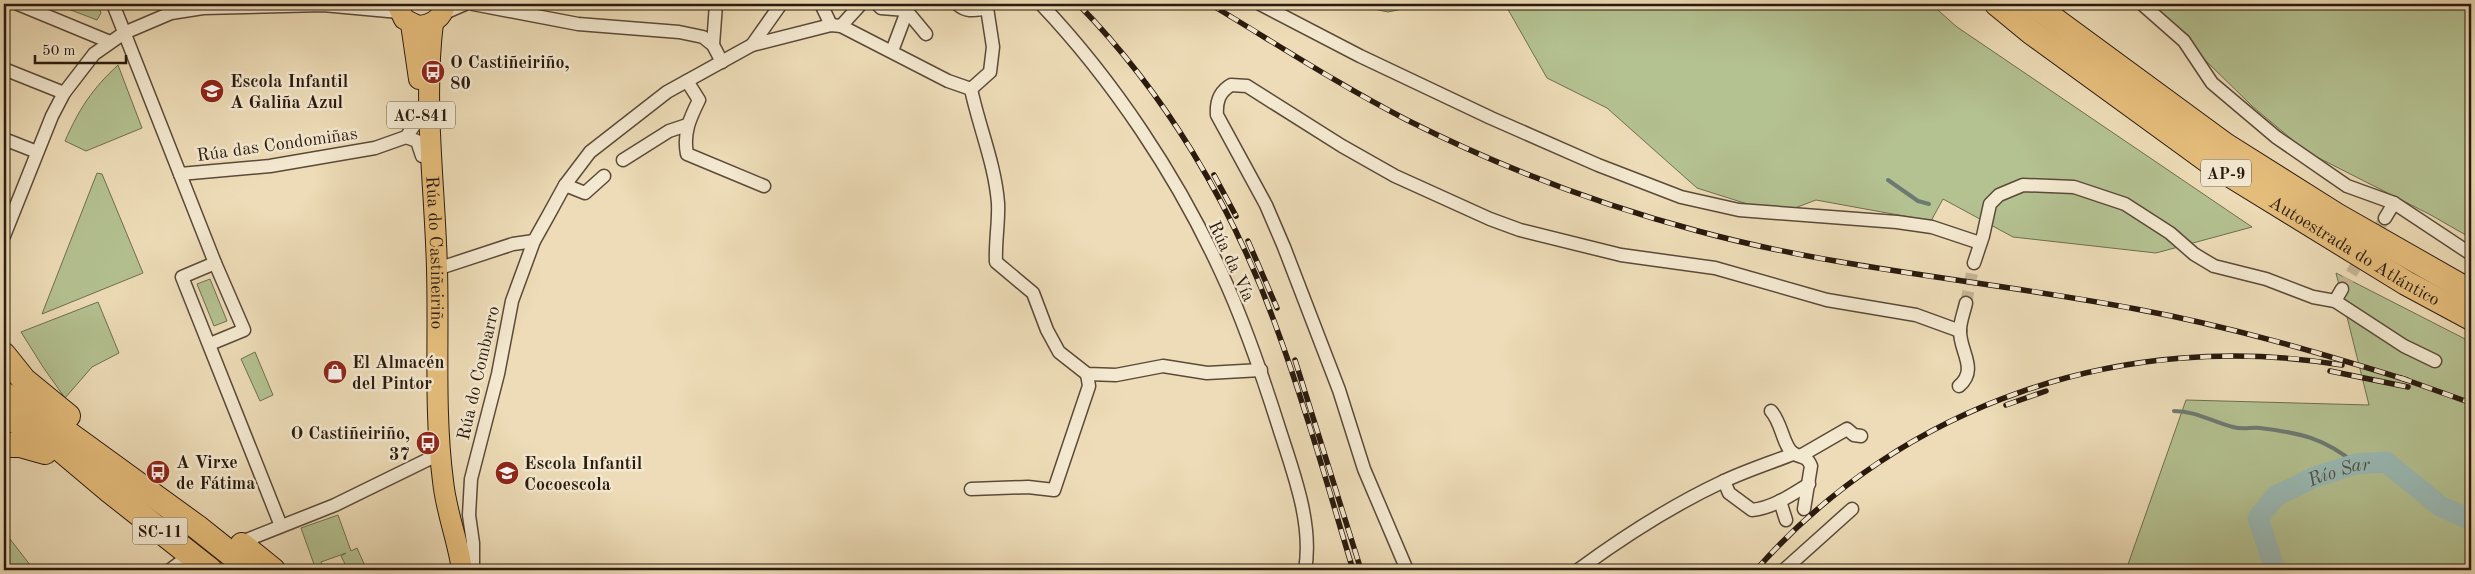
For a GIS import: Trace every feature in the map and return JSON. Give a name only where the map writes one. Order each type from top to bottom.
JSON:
[{"type":"highway","name":"Autoestrada do Atlántico","points":[[1997,4],[2031,32],[2214,165],[2398,278],[2471,318]]},
{"type":"highway","name":"Autoestrada do Atlántico","points":[[2033,4],[2225,145],[2336,215],[2471,292]]},
{"type":"highway","points":[[4,355],[24,380],[40,394],[131,465],[189,504],[273,570]]},
{"type":"highway","points":[[7,412],[23,438],[48,437],[131,465]]},
{"type":"highway","name":"SC-11","points":[[7,412],[99,468],[231,570]]},
{"type":"highway","points":[[4,445],[20,445],[48,437]]},
{"type":"highway","name":"SC-11","points":[[48,437],[110,491],[210,570]]},
{"type":"highway","name":"SC-11","points":[[48,437],[197,527],[251,570]]},
{"type":"main road","points":[[402,13],[418,26],[440,14]]},
{"type":"main road","name":"Rúa do Castiñeiriño","points":[[402,13],[418,66],[433,457],[436,493],[453,570]]},
{"type":"main road","name":"Rúa do Castiñeiriño","points":[[440,14],[429,56],[429,104],[442,479],[459,548],[462,570]]},
{"type":"main road","points":[[424,207],[428,217],[435,260],[428,293]]},
{"type":"street","points":[[18,4],[110,42]]},
{"type":"street","points":[[113,4],[215,263],[244,330],[210,344]]},
{"type":"street","points":[[4,236],[8,211],[64,92],[86,63],[110,42],[124,33],[181,7],[326,4],[402,13]]},
{"type":"street","points":[[440,14],[465,4]]},
{"type":"street","points":[[473,4],[578,24],[679,32],[703,37],[713,45],[722,62]]},
{"type":"street","points":[[713,45],[716,4]]},
{"type":"street","name":"Rúa do Combarro","points":[[473,570],[473,543],[469,515],[471,479],[498,374],[512,301],[534,241],[565,185],[590,152],[667,92],[752,45],[781,4]]},
{"type":"street","points":[[821,4],[836,26],[892,51],[948,81],[971,89]]},
{"type":"street","points":[[752,45],[836,26],[861,4]]},
{"type":"street","points":[[877,4],[880,8],[908,7]]},
{"type":"street","points":[[957,4],[970,11],[988,6],[992,47],[990,72],[971,89]]},
{"type":"street","name":"Rúa da Vía","points":[[1041,4],[1072,36],[1116,94],[1175,182],[1222,272],[1261,370],[1290,460],[1304,518],[1309,549],[1305,570]]},
{"type":"street","points":[[1260,4],[1352,52],[1491,118],[1590,162],[1681,197],[1739,210],[1897,222],[1932,227],[1982,240]]},
{"type":"street","points":[[2142,4],[2184,42],[2212,84],[2276,138],[2346,186],[2394,203],[2471,254]]},
{"type":"street","points":[[892,51],[908,7]]},
{"type":"street","points":[[908,7],[926,34]]},
{"type":"street","points":[[4,68],[64,92]]},
{"type":"street","points":[[687,81],[699,100],[687,125],[685,144],[687,154],[764,186]]},
{"type":"street","points":[[1407,570],[1364,470],[1338,390],[1284,247],[1258,190],[1217,115],[1216,104],[1220,95],[1231,85],[1247,86],[1342,146],[1395,176],[1490,219],[1513,227],[1620,255],[1715,268],[1827,300],[1916,315],[1960,331]]},
{"type":"street","points":[[971,89],[978,121],[985,141],[998,204],[995,237],[996,262],[1033,293],[1047,330],[1059,352],[1087,374],[1116,375],[1163,366],[1207,373],[1261,370]]},
{"type":"street","points":[[421,116],[406,137],[417,141],[422,156]]},
{"type":"street","points":[[623,160],[669,131],[687,125]]},
{"type":"street","name":"Rúa das Condomiñas","points":[[180,174],[270,166],[375,148],[406,137]]},
{"type":"street","points":[[4,139],[37,152]]},
{"type":"street","points":[[565,185],[586,193],[604,176]]},
{"type":"street","points":[[1974,263],[1982,240],[1990,204],[2007,190],[2023,184],[2074,187],[2125,204],[2170,233],[2199,258],[2214,266],[2266,279],[2312,297],[2335,301],[2404,346],[2435,361]]},
{"type":"street","points":[[2385,218],[2394,203]]},
{"type":"street","points":[[435,260],[456,260],[513,244],[534,241]]},
{"type":"street","points":[[215,263],[182,277],[281,526]]},
{"type":"street","points":[[2335,301],[2342,289]]},
{"type":"street","points":[[1959,386],[1967,379],[1969,368],[1960,331],[1966,303]]},
{"type":"street","points":[[971,489],[1028,487],[1054,490],[1089,386],[1087,374]]},
{"type":"street","points":[[1771,411],[1778,419],[1787,445],[1798,455],[1810,461],[1812,466],[1804,509]]},
{"type":"street","points":[[1578,570],[1613,544],[1697,494],[1724,481],[1798,455],[1847,429],[1854,436],[1861,436]]},
{"type":"street","points":[[239,543],[336,505],[433,457]]},
{"type":"street","points":[[1724,481],[1729,493],[1752,510],[1762,509],[1780,501],[1809,484]]},
{"type":"street","points":[[1780,501],[1786,520]]},
{"type":"street","points":[[1784,570],[1852,509]]},
{"type":"street","points":[[170,570],[190,555]]},
{"type":"green space","points":[[55,4],[98,4],[101,13],[97,20]]},
{"type":"green space","points":[[1350,4],[1427,4],[1388,12]]},
{"type":"green space","points":[[1498,4],[1931,4],[1957,27],[2252,227],[2156,253],[2013,237],[1943,199],[1931,221],[1816,200],[1779,214],[1697,188],[1607,108],[1547,78],[1506,6]]},
{"type":"green space","points":[[2148,4],[2471,4],[2471,238],[2429,214],[2307,152],[2252,106]]},
{"type":"green space","points":[[118,65],[142,128],[86,151],[65,141],[87,100]]},
{"type":"green space","points":[[97,173],[102,174],[143,273],[42,314]]},
{"type":"green space","points":[[2336,273],[2471,342],[2471,570],[2126,570],[2186,400],[2369,405]]},
{"type":"green space","points":[[210,279],[227,321],[214,326],[197,284]]},
{"type":"green space","points":[[98,302],[119,353],[92,367],[65,398],[21,332]]},
{"type":"green space","points":[[255,352],[273,395],[260,401],[241,359]]},
{"type":"green space","points":[[338,515],[351,551],[357,548],[365,566],[356,570],[348,570],[341,556],[346,553],[321,562],[323,566],[315,567],[301,528]]},
{"type":"green space","points":[[10,539],[34,570],[4,570],[4,544]]},
{"type":"waterway","points":[[1888,180],[1918,201],[1929,204]]},
{"type":"waterway","points":[[2174,411],[2197,415],[2236,428],[2260,428],[2311,438],[2333,448],[2356,464]]},
{"type":"waterway","name":"Río Sar","points":[[2275,570],[2258,518],[2276,496],[2315,477],[2356,464],[2386,462],[2440,506],[2471,520]]},
{"type":"tunnel","points":[[2342,289],[2385,218]]},
{"type":"tunnel","points":[[1966,303],[1974,263]]},
{"type":"railway","points":[[1078,4],[1110,38],[1167,113],[1216,193],[1237,235],[1257,277],[1285,352],[1353,570]]},
{"type":"railway","points":[[1210,4],[1332,78],[1407,120],[1513,169],[1623,209],[1698,231],[1806,256],[2081,299],[2204,323],[2340,359],[2407,380]]},
{"type":"railway","points":[[1214,175],[1236,216]]},
{"type":"railway","points":[[1248,241],[1277,308]]},
{"type":"railway","points":[[1756,570],[1814,512],[1879,462],[1949,422],[2022,391],[2100,370],[2179,358],[2260,357],[2342,365]]},
{"type":"railway","points":[[1295,360],[1361,570]]},
{"type":"railway","points":[[2330,371],[2408,387]]},
{"type":"railway","points":[[2401,378],[2471,403]]},
{"type":"railway","points":[[2006,405],[2046,391]]},
{"type":"place","name":"O Castiñeiriño, 80","points":[[433,72]]},
{"type":"place","name":"Escola Infantil A Galiña Azul","points":[[212,91]]},
{"type":"place","name":"El Almacén del Pintor","points":[[335,372]]},
{"type":"place","name":"O Castiñeiriño, 37","points":[[428,443]]},
{"type":"place","name":"A Virxe de Fátima","points":[[158,472]]},
{"type":"place","name":"Escola Infantil Cocoescola","points":[[507,473]]}]
